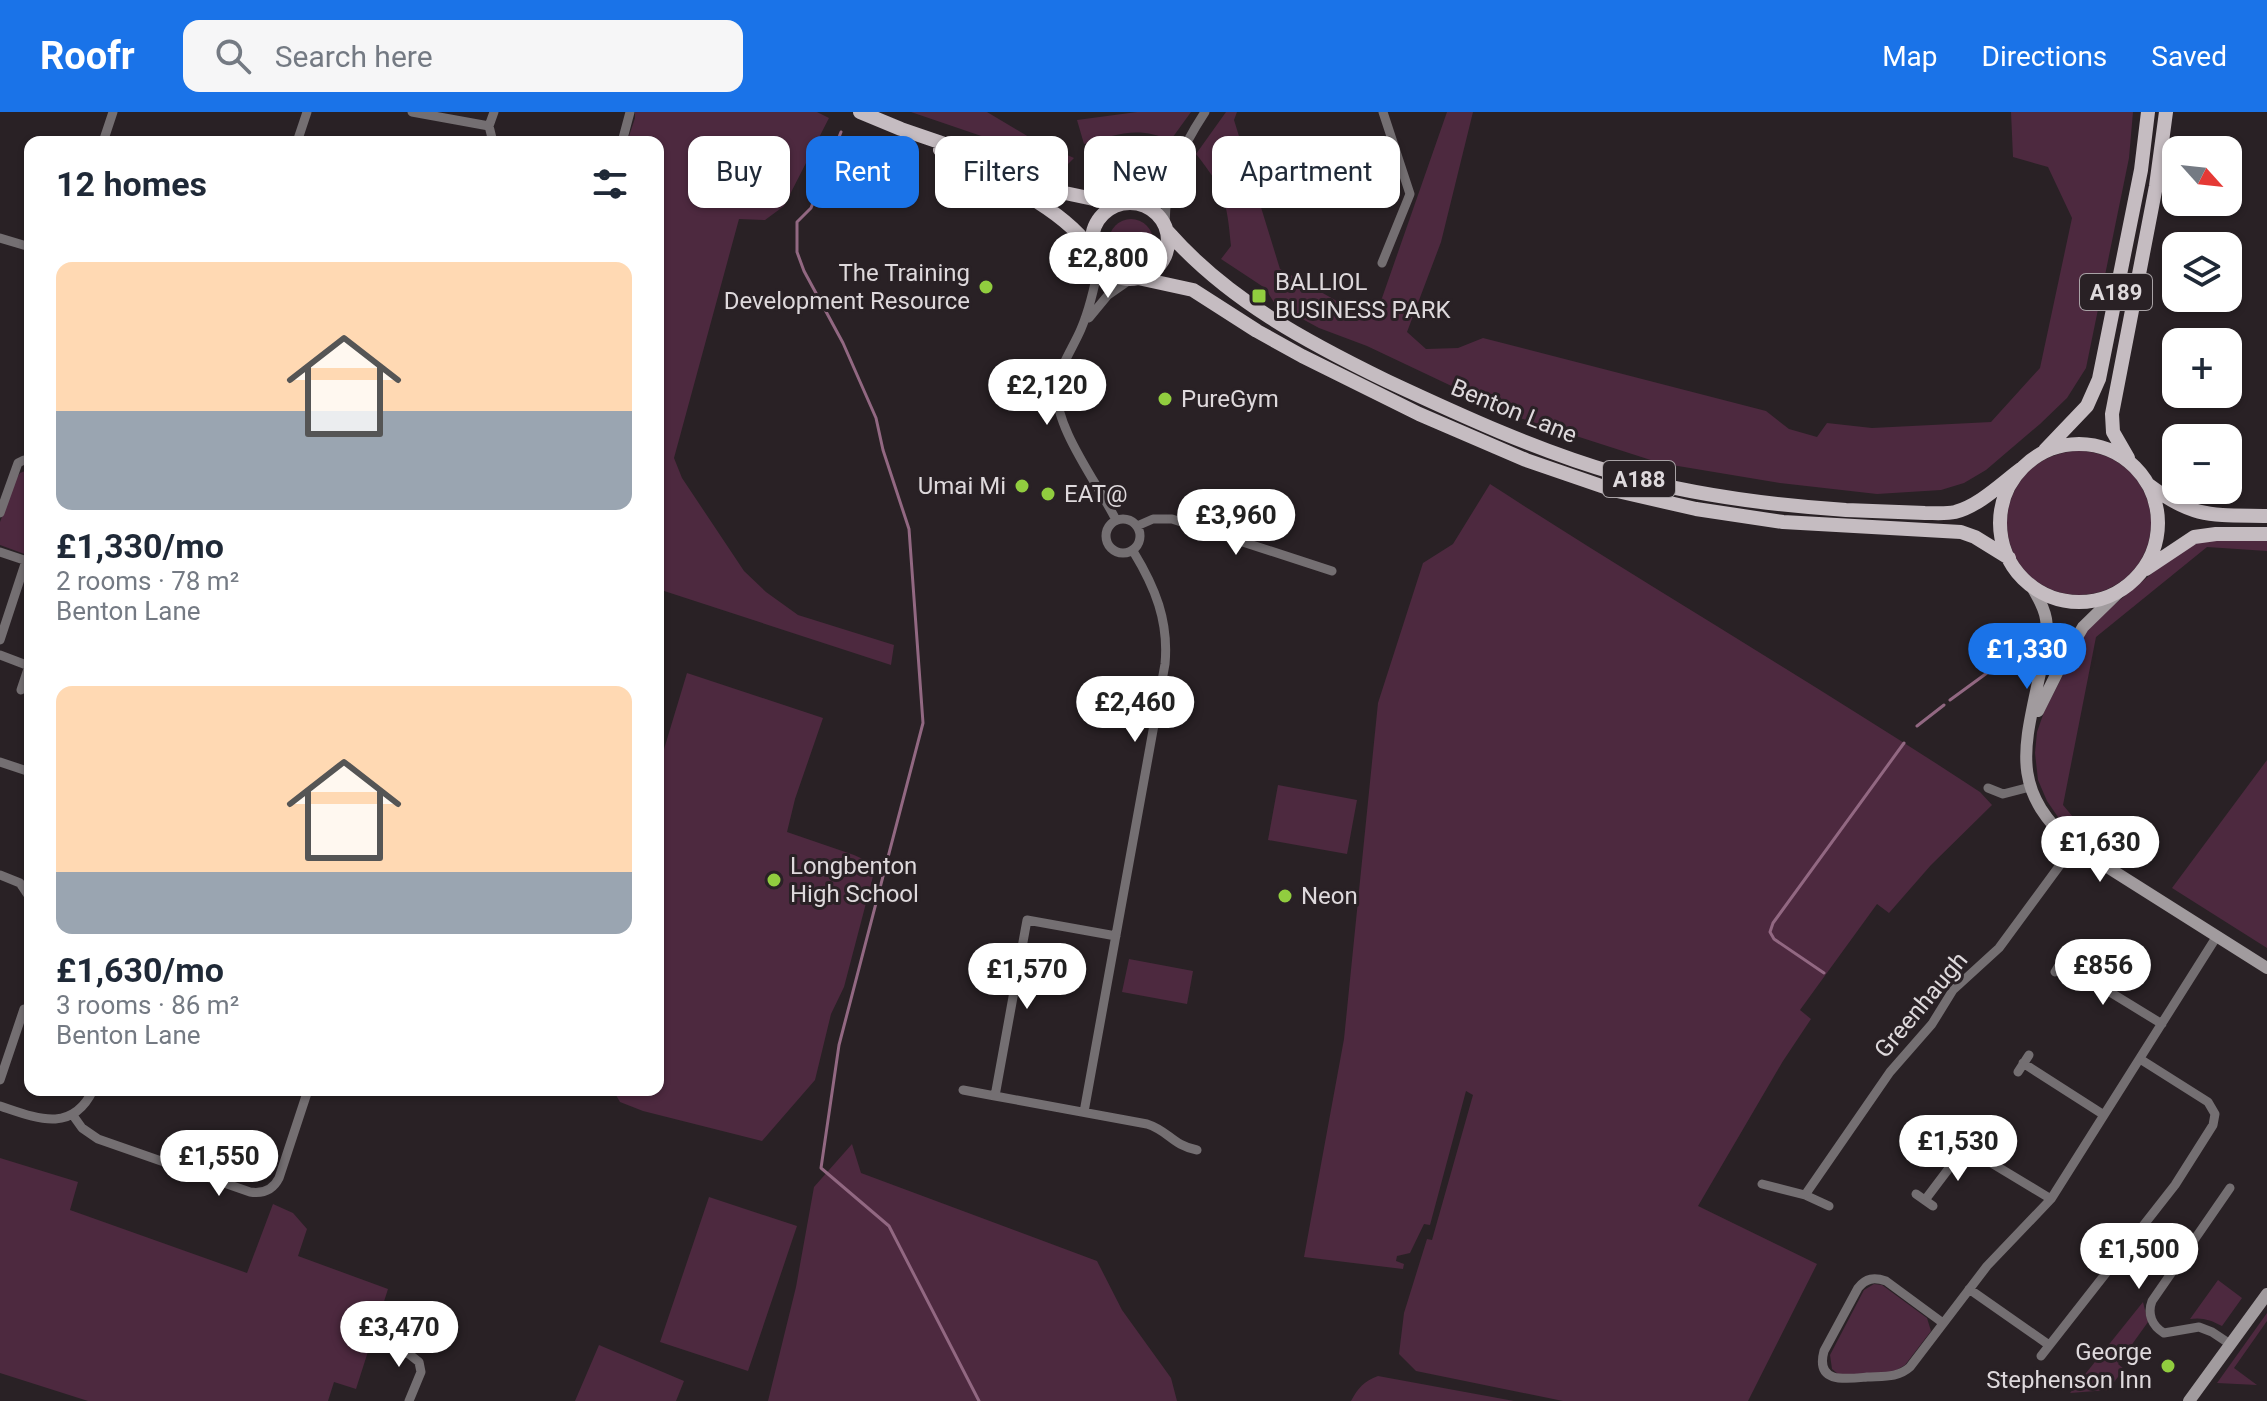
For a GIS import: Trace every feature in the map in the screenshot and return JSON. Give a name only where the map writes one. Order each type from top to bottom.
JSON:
[{"type":"main road","name":"A188","points":[[860,112],[962,149],[1065,193],[1084,197]]},
{"type":"main road","name":"A189","points":[[2148,112],[2141,170],[2099,379],[2087,406],[2042,453],[2021,469],[2008,489],[2001,512],[2001,536],[2015,568],[2031,585],[2053,597],[2077,601],[2102,598],[2124,587],[2194,537],[2267,534]]},
{"type":"main road","name":"A189","points":[[2166,112],[2156,186],[2112,414],[2113,432],[2148,485],[2169,501],[2195,512],[2267,516]]},
{"type":"main road","name":"A188","points":[[901,129],[1056,214],[1080,233],[1110,274],[1135,279]]},
{"type":"main road","points":[[1097,259],[1093,236],[1097,222],[1104,212],[1112,208]]},
{"type":"main road","name":"A188","points":[[1148,208],[1159,216],[1166,229]]},
{"type":"main road","points":[[1135,279],[1155,269],[1163,260],[1168,246],[1166,229]]},
{"type":"main road","name":"Benton Lane","points":[[1166,229],[1187,254],[1275,322],[1390,382],[1487,426],[1617,474],[1759,502],[1885,512],[1948,513],[1968,507],[2021,469]]},
{"type":"main road","name":"Benton Lane","points":[[1135,279],[1193,290],[1291,350],[1407,408],[1480,442],[1613,490],[1696,509],[1783,522],[1961,532],[2009,558]]},
{"type":"main road","name":"A189","points":[[2042,453],[2081,444],[2108,449],[2131,463]]},
{"type":"main road","name":"A189","points":[[2139,574],[2157,538],[2157,511],[2148,485]]},
{"type":"main road","points":[[2031,585],[2042,604],[2047,628],[2026,738],[2025,765],[2030,787],[2048,820],[2074,846],[2267,968]]},
{"type":"main road","points":[[2026,738],[2075,638],[2124,587]]},
{"type":"main road","points":[[2189,1401],[2267,1294]]},
{"type":"street","points":[[105,136],[113,112]]},
{"type":"street","points":[[299,136],[307,112]]},
{"type":"street","points":[[412,112],[489,126]]},
{"type":"street","points":[[492,136],[489,126],[494,112]]},
{"type":"street","points":[[624,136],[630,112]]},
{"type":"street","points":[[1190,136],[1205,112]]},
{"type":"street","points":[[1382,263],[1410,194],[1383,112]]},
{"type":"street","points":[[1166,229],[1167,208]]},
{"type":"street","points":[[0,238],[24,245]]},
{"type":"street","points":[[1097,259],[1093,293],[1082,327],[1061,369],[1057,402],[1072,442],[1116,520]]},
{"type":"street","points":[[1082,327],[1108,295],[1135,279]]},
{"type":"street","points":[[0,513],[18,463],[24,460]]},
{"type":"street","points":[[1137,526],[1153,519],[1172,519],[1332,571]]},
{"type":"street","points":[[1116,520],[1130,520],[1137,526],[1140,540],[1133,551],[1118,553],[1107,543],[1107,530],[1116,520]]},
{"type":"street","points":[[1084,1112],[1166,651],[1166,631],[1159,603],[1133,551]]},
{"type":"street","points":[[0,552],[24,561]]},
{"type":"street","points":[[0,640],[24,573]]},
{"type":"street","points":[[0,655],[24,664]]},
{"type":"street","points":[[21,690],[24,682]]},
{"type":"street","points":[[0,763],[24,770]]},
{"type":"street","points":[[1988,788],[2003,794],[2030,787]]},
{"type":"street","name":"Greenhaugh","points":[[1805,1195],[1890,1072],[1932,1024],[1953,990],[1999,948],[2074,846]]},
{"type":"street","points":[[0,875],[20,883],[24,889]]},
{"type":"street","points":[[995,1096],[1027,920],[1116,936]]},
{"type":"street","points":[[1943,1323],[1886,1281],[1877,1278],[1866,1280],[1858,1288],[1824,1351],[1824,1370],[1837,1379],[1900,1374],[1910,1367],[1987,1266],[2051,1199],[2217,936]]},
{"type":"street","points":[[2060,963],[2162,1024]]},
{"type":"street","points":[[0,1080],[24,1009]]},
{"type":"street","points":[[2041,1356],[2175,1185],[2214,1120],[2208,1102],[2140,1059]]},
{"type":"street","points":[[2023,1064],[2104,1115]]},
{"type":"street","points":[[963,1090],[1155,1127],[1176,1143],[1197,1150]]},
{"type":"street","points":[[0,1106],[46,1120],[60,1119],[84,1105],[89,1096]]},
{"type":"street","points":[[72,1114],[82,1128],[98,1139],[250,1192],[262,1193],[273,1187],[279,1178],[304,1096]]},
{"type":"street","points":[[1930,1126],[2051,1199]]},
{"type":"street","points":[[1916,1194],[1929,1203],[1965,1147]]},
{"type":"street","points":[[1762,1184],[1805,1195],[1829,1206]]},
{"type":"street","points":[[2230,1188],[2152,1301],[2150,1310],[2154,1325],[2164,1333],[2199,1327],[2230,1344]]},
{"type":"street","points":[[1969,1289],[2049,1345]]},
{"type":"street","points":[[373,1344],[409,1354],[419,1362],[421,1372],[409,1401]]},
{"type":"shaded area","points":[[635,112],[817,112],[829,118],[820,136],[806,136],[806,163],[790,194],[790,136],[688,136],[688,208],[781,208],[765,220],[739,219],[674,458],[682,478],[744,571],[766,592],[798,615],[894,645],[891,665],[664,591],[664,136],[629,136]]},
{"type":"shaded area","points":[[911,112],[987,112],[1027,136],[981,136]]},
{"type":"shaded area","points":[[1137,112],[1191,112],[1174,136],[1138,133],[1084,136],[1084,144],[1077,120]]},
{"type":"shaded area","points":[[1226,112],[1237,112],[1234,120],[1239,136],[1212,136],[1212,176],[1196,154]]},
{"type":"shaded area","points":[[1447,112],[1473,112],[1441,242],[1407,332],[1426,349],[1458,348],[1483,338],[1766,411],[1789,429],[1817,437],[1827,423],[1872,428],[1991,422],[2040,368],[2072,218],[2048,167],[2013,157],[2011,112],[2133,112],[2129,158],[2086,368],[2067,398],[1986,470],[1964,483],[1941,490],[1877,494],[1780,483],[1660,463],[1517,417],[1367,346],[1319,328],[1275,304],[1265,288],[1221,259],[1231,246],[1226,208],[1261,208],[1280,269],[1367,318],[1382,298]]},
{"type":"shaded area","points":[[1131,219],[1147,225],[1153,241],[1147,257],[1131,263],[1115,257],[1109,241],[1115,225]]},
{"type":"shaded area","points":[[2079,451],[2106,457],[2130,472],[2145,496],[2151,523],[2145,550],[2130,574],[2106,589],[2079,595],[2052,589],[2028,574],[2013,550],[2007,523],[2013,496],[2028,472],[2052,457]]},
{"type":"shaded area","points":[[24,471],[24,554],[0,545],[0,522],[20,473]]},
{"type":"shaded area","points":[[1490,484],[1980,792],[1992,805],[1931,865],[1889,913],[1877,904],[1800,1010],[1811,1019],[1698,1206],[1817,1264],[1748,1401],[1563,1401],[1416,1371],[1399,1354],[1404,1313],[1427,1239],[1432,1240],[1473,1095],[1466,1091],[1430,1225],[1424,1224],[1410,1253],[1397,1256],[1396,1261],[1404,1264],[1403,1269],[1304,1257],[1344,1039],[1378,703],[1423,563],[1453,544]]},
{"type":"shaded area","points":[[2208,538],[2267,541],[2267,551],[2207,547],[2096,637],[2063,805],[2088,835],[2076,835],[2060,820],[2038,780],[2035,753],[2037,732],[2044,712],[2085,632],[2099,617],[2178,552]]},
{"type":"shaded area","points":[[687,673],[823,718],[787,832],[876,865],[844,987],[831,1014],[815,1080],[762,1141],[643,1111],[620,1102],[616,1096],[664,1096],[664,749]]},
{"type":"shaded area","points":[[2267,760],[2267,948],[2172,888]]},
{"type":"shaded area","points":[[1278,785],[1357,800],[1347,854],[1268,840]]},
{"type":"shaded area","points":[[1129,959],[1193,971],[1187,1004],[1122,992]]},
{"type":"shaded area","points":[[852,1144],[861,1173],[1097,1261],[1122,1310],[1171,1378],[1177,1401],[768,1401],[796,1287],[814,1187]]},
{"type":"shaded area","points":[[0,1158],[78,1182],[70,1210],[247,1273],[273,1204],[293,1213],[307,1229],[298,1256],[388,1289],[356,1389],[334,1382],[328,1401],[88,1401],[0,1373]]},
{"type":"shaded area","points":[[709,1197],[797,1226],[748,1371],[660,1342]]},
{"type":"shaded area","points":[[2218,1280],[2242,1298],[2222,1326],[2199,1318],[2190,1319]]},
{"type":"shaded area","points":[[1874,1284],[1882,1285],[1927,1318],[1931,1331],[1905,1365],[1893,1372],[1839,1375],[1832,1369],[1830,1355],[1864,1290]]},
{"type":"shaded area","points":[[2143,1302],[2148,1322],[2118,1364],[2124,1369],[2108,1390],[2070,1393]]},
{"type":"shaded area","points":[[2267,1313],[2267,1321],[2234,1368],[2257,1385],[2217,1383]]},
{"type":"shaded area","points":[[599,1345],[684,1381],[676,1401],[575,1401]]},
{"type":"shaded area","points":[[1378,1376],[1514,1401],[1351,1401],[1362,1386]]},
{"type":"waterway","points":[[841,132],[811,208],[797,222],[797,252],[843,343],[876,418],[883,450],[909,529],[923,723],[839,1045],[821,1168],[889,1226],[979,1401]]},
{"type":"waterway","points":[[1950,700],[2028,643]]},
{"type":"waterway","points":[[1917,726],[1944,705]]},
{"type":"waterway","points":[[1824,973],[1774,939],[1770,932],[1773,923],[1904,743]]},
{"type":"place","name":"The Training Development Resource","points":[[986,287]]},
{"type":"place","name":"BALLIOL BUSINESS PARK","points":[[1259,296]]},
{"type":"place","name":"PureGym","points":[[1165,399]]},
{"type":"place","name":"Umai Mi","points":[[1022,486]]},
{"type":"place","name":"EAT@","points":[[1048,494]]},
{"type":"place","name":"Longbenton High School","points":[[774,880]]},
{"type":"place","name":"Neon","points":[[1285,896]]},
{"type":"place","name":"George Stephenson Inn","points":[[2168,1366]]}]
